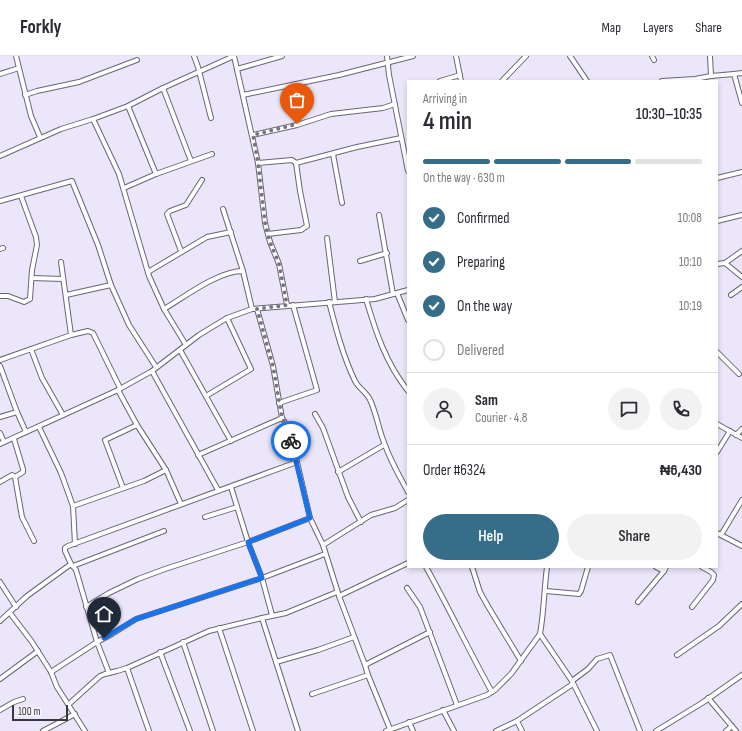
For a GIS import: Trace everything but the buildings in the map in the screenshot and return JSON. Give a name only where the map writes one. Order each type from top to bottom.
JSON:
[{"type":"street","points":[[16,56],[31,116],[40,137]]},
{"type":"street","points":[[194,56],[210,118]]},
{"type":"street","points":[[0,156],[61,128],[93,119],[128,106],[163,88],[234,56],[253,135],[265,223],[279,264],[287,305]]},
{"type":"street","points":[[237,69],[273,57],[282,56]]},
{"type":"street","points":[[387,56],[407,166]]},
{"type":"street","points":[[243,95],[339,76],[413,56]]},
{"type":"street","points":[[456,56],[462,80]]},
{"type":"street","points":[[503,80],[526,56]]},
{"type":"street","points":[[570,56],[586,80]]},
{"type":"street","points":[[710,56],[711,76]]},
{"type":"street","points":[[25,95],[79,82],[137,60]]},
{"type":"street","points":[[0,74],[19,68]]},
{"type":"street","points":[[695,80],[711,76],[742,73]]},
{"type":"street","points":[[734,74],[742,103]]},
{"type":"street","points":[[443,80],[460,75]]},
{"type":"street","points":[[163,88],[190,161]]},
{"type":"street","points":[[253,135],[331,114],[383,108],[395,104]]},
{"type":"street","points":[[128,106],[156,174]]},
{"type":"street","points":[[93,119],[124,188],[132,224],[149,276],[164,309],[186,345]]},
{"type":"street","points":[[258,163],[292,160],[296,163],[357,147],[401,138]]},
{"type":"street","points":[[124,188],[156,174],[212,154]]},
{"type":"street","points":[[333,154],[342,203]]},
{"type":"street","points":[[268,234],[301,230],[307,226],[296,163]]},
{"type":"street","points":[[718,178],[742,172]]},
{"type":"street","points":[[182,251],[167,214],[170,211],[186,205],[202,180]]},
{"type":"street","points":[[0,201],[72,181],[98,245],[111,285],[129,325],[156,367]]},
{"type":"street","points":[[0,296],[8,296],[24,302],[29,300],[37,245],[36,237],[21,196]]},
{"type":"street","points":[[223,208],[243,271],[252,309]]},
{"type":"street","points":[[379,215],[395,294],[407,318]]},
{"type":"street","points":[[718,221],[742,215]]},
{"type":"street","points":[[148,272],[207,237],[231,232]]},
{"type":"street","points":[[328,238],[335,302]]},
{"type":"street","points":[[718,264],[725,263],[742,252]]},
{"type":"street","points":[[360,261],[386,253]]},
{"type":"street","points":[[61,262],[71,336]]},
{"type":"street","points":[[725,263],[742,277]]},
{"type":"street","points":[[164,309],[219,276],[243,271]]},
{"type":"street","points":[[32,278],[64,279]]},
{"type":"street","points":[[66,295],[111,285]]},
{"type":"street","points":[[731,295],[742,287]]},
{"type":"street","points":[[0,433],[2,443],[119,389],[152,371],[199,335],[227,318],[252,309],[366,299],[407,290]]},
{"type":"street","points":[[366,299],[390,366],[407,390]]},
{"type":"street","points":[[329,302],[343,351],[359,388],[368,394],[372,402],[384,445],[392,464],[407,490]]},
{"type":"street","points":[[279,403],[317,390],[292,305]]},
{"type":"street","points":[[257,309],[273,366],[282,418],[286,424],[297,462],[310,518],[323,545],[338,594],[388,730],[457,705],[487,696],[506,680],[540,634],[546,591],[547,568]]},
{"type":"street","points":[[206,396],[251,369],[227,318]]},
{"type":"street","points":[[0,360],[88,331],[93,333],[137,425],[166,470],[181,504]]},
{"type":"street","points":[[31,349],[42,378],[63,415]]},
{"type":"street","points":[[180,350],[231,441]]},
{"type":"street","points":[[718,353],[739,374]]},
{"type":"street","points":[[0,366],[26,432]]},
{"type":"street","points":[[152,371],[218,490]]},
{"type":"street","points":[[0,417],[17,412]]},
{"type":"street","points":[[315,414],[323,428],[348,497],[361,522]]},
{"type":"street","points":[[198,456],[282,418]]},
{"type":"street","points":[[123,488],[105,440],[137,425]]},
{"type":"street","points":[[718,425],[742,438]]},
{"type":"street","points":[[39,427],[61,473],[73,506],[75,544]]},
{"type":"street","points":[[736,435],[742,428]]},
{"type":"street","points":[[718,450],[730,431]]},
{"type":"street","points":[[14,438],[23,469],[23,472],[16,477]]},
{"type":"street","points":[[338,472],[384,445]]},
{"type":"street","points":[[109,673],[65,548],[218,490],[231,487],[297,462]]},
{"type":"street","points":[[73,506],[144,481],[166,470]]},
{"type":"street","points":[[0,482],[12,475],[16,477]]},
{"type":"street","points":[[16,477],[22,516],[34,541]]},
{"type":"street","points":[[231,487],[248,542],[262,578],[272,615]]},
{"type":"street","points":[[741,545],[719,534],[742,500]]},
{"type":"street","points":[[323,545],[371,515],[394,508],[407,501]]},
{"type":"street","points":[[205,517],[237,507]]},
{"type":"street","points":[[86,607],[138,579],[248,542],[310,518]]},
{"type":"street","points":[[0,621],[16,606],[72,565],[164,531]]},
{"type":"street","points":[[51,672],[136,619],[262,578],[325,554]]},
{"type":"street","points":[[69,704],[100,676],[127,668],[209,631],[272,615],[286,613],[338,594],[407,563]]},
{"type":"street","points":[[427,568],[492,692]]},
{"type":"street","points":[[472,568],[480,592],[521,660]]},
{"type":"street","points":[[546,591],[578,594],[581,591],[588,568]]},
{"type":"street","points":[[692,607],[713,580],[714,575],[704,568]]},
{"type":"street","points":[[638,602],[665,569]]},
{"type":"street","points":[[0,582],[16,606]]},
{"type":"street","points":[[407,588],[420,607],[457,705]]},
{"type":"street","points":[[677,655],[719,626],[742,604]]},
{"type":"street","points":[[10,613],[23,628],[38,651],[85,731]]},
{"type":"street","points":[[262,618],[298,731]]},
{"type":"street","points":[[219,628],[253,731]]},
{"type":"street","points":[[365,665],[430,632]]},
{"type":"street","points":[[540,634],[573,682],[597,731]]},
{"type":"street","points":[[276,662],[318,650],[354,637]]},
{"type":"street","points":[[183,642],[213,731]]},
{"type":"street","points":[[0,679],[38,651]]},
{"type":"street","points":[[160,652],[190,731]]},
{"type":"street","points":[[496,731],[517,721],[573,682],[597,659],[610,655],[640,731]]},
{"type":"street","points":[[127,668],[149,731]]},
{"type":"street","points":[[312,694],[368,675]]},
{"type":"street","points":[[656,731],[742,675]]},
{"type":"street","points":[[708,698],[736,731]]},
{"type":"street","points":[[0,710],[23,699]]},
{"type":"street","points":[[444,710],[454,731]]},
{"type":"street","points":[[43,731],[75,714]]},
{"type":"street","points":[[517,721],[522,731]]},
{"type":"street","points":[[409,722],[413,731]]},
{"type":"street","points":[[726,731],[732,726]]},
{"type":"way so far","points":[[291,441],[286,424],[282,418],[273,366],[257,309],[287,305],[279,264],[270,242],[265,223],[253,135],[297,124]]},
{"type":"route","points":[[104,638],[136,619],[262,578],[248,542],[310,518],[291,441]]}]
